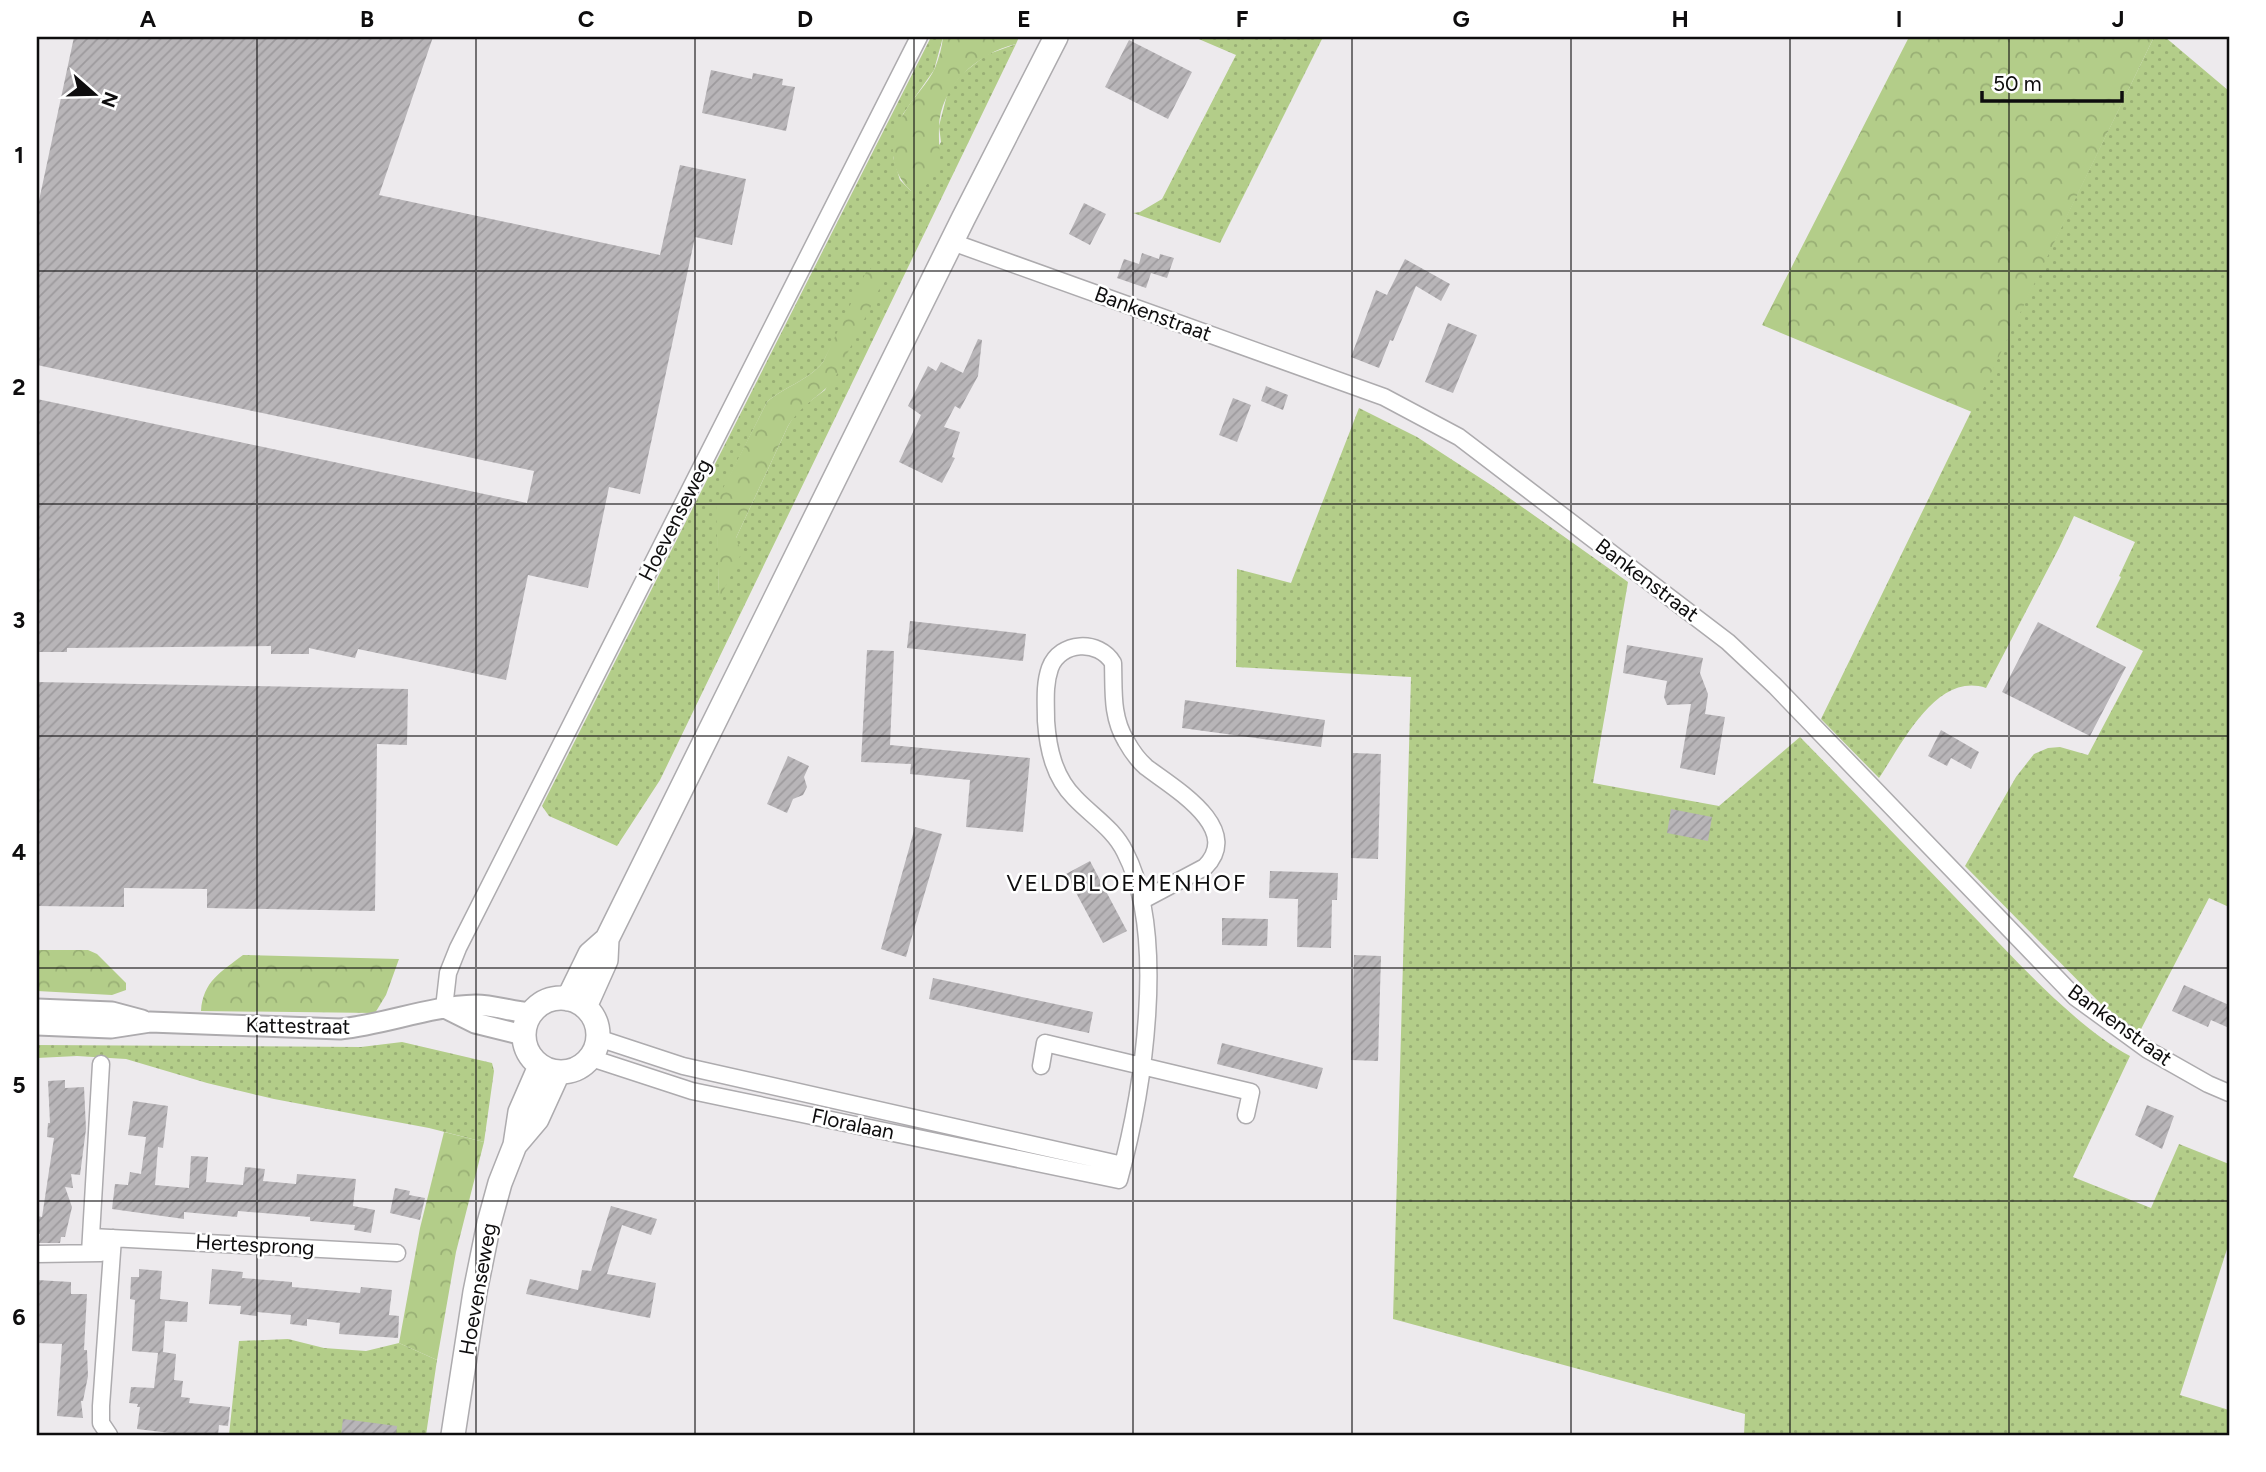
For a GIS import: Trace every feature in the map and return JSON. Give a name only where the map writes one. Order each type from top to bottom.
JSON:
[{"type":"main road","points":[[577,1003],[606,960],[607,939],[951,242],[1056,37]]},
{"type":"main road","points":[[547,1000],[577,1003],[595,1021],[594,1048],[576,1069],[549,1069],[531,1058],[523,1035],[531,1013],[547,1000]]},
{"type":"main road","name":"Hoevenseweg","points":[[453,1435],[485,1240],[497,1193],[515,1145],[520,1112],[549,1069]]},
{"type":"street","name":"Hoevenseweg","points":[[444,1008],[448,973],[458,948],[919,37]]},
{"type":"street","name":"Bankenstraat","points":[[951,242],[1384,397],[1459,437],[1728,642],[1785,696],[2075,997],[2148,1050],[2229,1093]]},
{"type":"street","points":[[1121,1173],[1142,1065],[1148,946],[1143,901],[1125,851],[1111,832],[1061,781],[1051,758],[1046,722],[1046,684],[1051,665],[1061,653],[1072,648],[1086,645],[1100,648],[1110,656],[1113,663],[1114,708],[1125,740],[1144,765],[1194,802],[1216,836],[1217,847],[1213,859],[1205,867],[1143,901]]},
{"type":"street","name":"Kattestraat","points":[[37,1025],[111,1028],[150,1023],[340,1029],[444,1008],[480,1005],[531,1013]]},
{"type":"street","points":[[444,1008],[475,1023],[523,1035]]},
{"type":"street","name":"Kattestraat","points":[[37,1009],[112,1012],[150,1023]]},
{"type":"street","points":[[1041,1066],[1045,1044],[1142,1065],[1251,1092],[1245,1115]]},
{"type":"street","name":"Floralaan","points":[[594,1048],[692,1091],[1121,1173]]},
{"type":"street","name":"Floralaan","points":[[594,1048],[683,1066],[1121,1173]]},
{"type":"street","points":[[91,1245],[101,1064]]},
{"type":"street","name":"Hertesprong","points":[[37,1254],[91,1245],[397,1252]]},
{"type":"street","points":[[109,1435],[102,1423],[101,1406],[112,1246]]},
{"type":"green space","points":[[931,37],[943,37],[934,70],[903,114],[893,157],[900,180],[911,191],[941,142],[939,126],[948,91],[962,74],[986,55],[1016,44],[660,780],[617,846],[549,816],[542,806]],"holes":[[[872,268],[883,271],[825,390],[797,411],[788,426],[736,538],[719,597],[717,502],[767,402],[817,369]]]},
{"type":"green space","points":[[943,37],[1019,37],[1016,44],[988,55],[975,64],[954,86],[941,112],[938,165],[924,188],[911,191],[894,164],[895,133],[904,113],[935,68]]},
{"type":"green space","points":[[1194,37],[1323,37],[1220,243],[1133,213],[1140,212],[1162,199],[1236,55]]},
{"type":"green space","points":[[1909,37],[2154,37],[1972,412],[1762,325]]},
{"type":"green space","points":[[2154,37],[2165,37],[2229,91],[2229,907],[2209,898],[2139,1033],[2104,1007],[1965,866],[2016,777],[2034,754],[2048,748],[2060,747],[2088,755],[2143,651],[2096,627],[2135,542],[2074,516],[1986,688],[1968,686],[1951,690],[1936,701],[1909,731],[1879,778],[1821,719]]},
{"type":"green space","points":[[872,268],[887,274],[834,380],[799,412],[788,426],[736,538],[741,551],[739,560],[719,599],[716,502],[767,402],[817,369],[823,362],[866,272]]},
{"type":"green space","points":[[1359,408],[1417,437],[1491,485],[1628,582],[1593,783],[1719,806],[1800,737],[2051,995],[2091,1030],[2130,1056],[2073,1177],[2151,1208],[2179,1144],[2229,1164],[2229,1243],[2180,1395],[2229,1410],[2229,1435],[1744,1435],[1745,1414],[1393,1319],[1411,677],[1236,667],[1237,569],[1291,583]]},
{"type":"green space","points":[[37,950],[88,950],[97,954],[126,983],[126,990],[112,995],[37,991]]},
{"type":"green space","points":[[243,955],[399,959],[386,995],[375,1013],[201,1011],[209,985]]},
{"type":"green space","points":[[402,1042],[492,1063],[494,1071],[484,1142],[429,1128],[274,1099],[126,1059],[77,1056],[37,1058],[37,1045],[361,1047]]},
{"type":"green space","points":[[444,1132],[484,1142],[456,1252],[437,1360],[399,1343],[420,1228]]},
{"type":"green space","points":[[288,1339],[324,1348],[366,1351],[399,1343],[437,1360],[426,1435],[229,1435],[239,1341]]},
{"type":"building","points":[[74,37],[433,37],[379,195],[660,255],[680,165],[746,179],[732,245],[695,237],[640,494],[609,487],[588,588],[528,575],[506,680],[358,649],[355,658],[309,648],[309,654],[271,654],[271,646],[67,648],[67,652],[37,652],[37,399],[527,503],[534,471],[37,365],[37,210]]},
{"type":"building","points":[[1129,40],[1192,72],[1168,119],[1105,87]]},
{"type":"building","points":[[711,70],[752,79],[753,73],[783,79],[782,85],[795,87],[786,131],[702,113]]},
{"type":"building","points":[[1084,203],[1106,214],[1090,245],[1069,234]]},
{"type":"building","points":[[1142,253],[1159,259],[1160,254],[1174,258],[1167,278],[1151,273],[1146,288],[1117,278],[1124,259],[1139,264]]},
{"type":"building","points":[[1405,259],[1450,284],[1441,301],[1416,286],[1379,368],[1351,357],[1376,290],[1387,295]]},
{"type":"building","points":[[1448,323],[1477,335],[1453,393],[1425,382]]},
{"type":"building","points":[[978,339],[982,340],[978,376],[960,409],[955,406],[944,427],[960,432],[952,457],[955,458],[942,483],[899,462],[921,415],[908,406],[928,366],[936,371],[941,362],[963,373]]},
{"type":"building","points":[[1266,386],[1288,395],[1283,410],[1261,401]]},
{"type":"building","points":[[1233,398],[1251,405],[1237,442],[1219,435]]},
{"type":"building","points":[[910,621],[1026,634],[1023,661],[907,648]]},
{"type":"building","points":[[2038,622],[2126,667],[2090,736],[2002,692]]},
{"type":"building","points":[[1627,645],[1703,658],[1700,673],[1708,694],[1705,714],[1725,717],[1715,775],[1680,768],[1691,704],[1667,705],[1664,697],[1667,681],[1623,673]]},
{"type":"building","points":[[867,650],[894,651],[890,745],[1030,758],[1023,832],[966,827],[970,780],[910,774],[911,764],[861,762]]},
{"type":"building","points":[[37,682],[408,689],[407,745],[377,744],[375,911],[207,908],[207,889],[124,888],[124,907],[37,906]]},
{"type":"building","points":[[1185,700],[1325,720],[1321,747],[1182,728]]},
{"type":"building","points":[[1941,730],[1979,752],[1971,769],[1951,758],[1947,766],[1928,756]]},
{"type":"building","points":[[1353,753],[1381,754],[1378,859],[1351,858]]},
{"type":"building","points":[[788,756],[809,766],[804,777],[807,787],[803,795],[793,799],[787,813],[767,804]]},
{"type":"building","points":[[1671,809],[1712,817],[1708,841],[1667,833]]},
{"type":"building","points":[[915,827],[942,834],[906,957],[881,949]]},
{"type":"building","points":[[1090,861],[1127,931],[1103,943],[1066,874]]},
{"type":"building","points":[[1270,871],[1338,873],[1337,900],[1332,900],[1331,948],[1297,947],[1298,899],[1269,898]]},
{"type":"building","points":[[1222,918],[1268,919],[1267,946],[1222,945]]},
{"type":"building","points":[[1354,955],[1381,956],[1378,1061],[1351,1060]]},
{"type":"building","points":[[933,978],[1093,1012],[1089,1033],[929,999]]},
{"type":"building","points":[[2184,985],[2229,1005],[2229,1028],[2211,1020],[2208,1027],[2172,1011]]},
{"type":"building","points":[[1222,1043],[1323,1068],[1317,1089],[1217,1064]]},
{"type":"building","points":[[65,1080],[65,1088],[84,1087],[86,1129],[80,1175],[71,1174],[73,1188],[65,1187],[72,1207],[65,1237],[61,1237],[60,1243],[39,1243],[37,1216],[42,1217],[54,1138],[47,1137],[50,1123],[48,1081]]},
{"type":"building","points":[[133,1101],[168,1106],[163,1148],[158,1147],[155,1185],[189,1188],[191,1156],[208,1157],[206,1182],[243,1185],[245,1167],[265,1169],[263,1181],[296,1184],[297,1174],[356,1179],[353,1206],[375,1210],[371,1233],[354,1230],[355,1225],[310,1221],[310,1217],[238,1211],[237,1217],[184,1212],[184,1219],[112,1209],[115,1184],[128,1185],[130,1172],[141,1174],[146,1137],[128,1135]]},
{"type":"building","points":[[2147,1105],[2174,1116],[2162,1149],[2135,1135]]},
{"type":"building","points":[[395,1188],[410,1191],[409,1195],[425,1198],[420,1220],[390,1213]]},
{"type":"building","points":[[611,1206],[657,1219],[651,1235],[622,1225],[607,1274],[656,1283],[650,1318],[526,1294],[530,1279],[578,1290],[582,1270],[591,1271]]},
{"type":"building","points":[[139,1269],[162,1271],[160,1299],[188,1302],[187,1322],[165,1321],[163,1352],[176,1354],[174,1380],[183,1381],[181,1397],[190,1398],[189,1403],[230,1407],[228,1426],[219,1425],[218,1435],[187,1435],[137,1429],[140,1407],[137,1407],[138,1404],[129,1403],[131,1387],[154,1388],[158,1353],[132,1351],[135,1300],[130,1299],[131,1277],[139,1277]]},
{"type":"building","points":[[212,1269],[243,1272],[242,1278],[292,1282],[292,1287],[360,1293],[361,1287],[392,1290],[389,1315],[399,1316],[398,1338],[339,1334],[340,1323],[307,1319],[307,1326],[290,1324],[291,1315],[257,1312],[257,1316],[240,1314],[241,1306],[209,1304]]},
{"type":"building","points":[[37,1280],[71,1282],[71,1294],[87,1294],[84,1350],[87,1350],[88,1376],[81,1401],[83,1418],[57,1416],[62,1344],[37,1343]]},
{"type":"building","points":[[343,1419],[397,1426],[396,1435],[341,1435]]},
{"type":"district","name":"VELDBLOEMENHOF","points":[[1127,883]]}]
